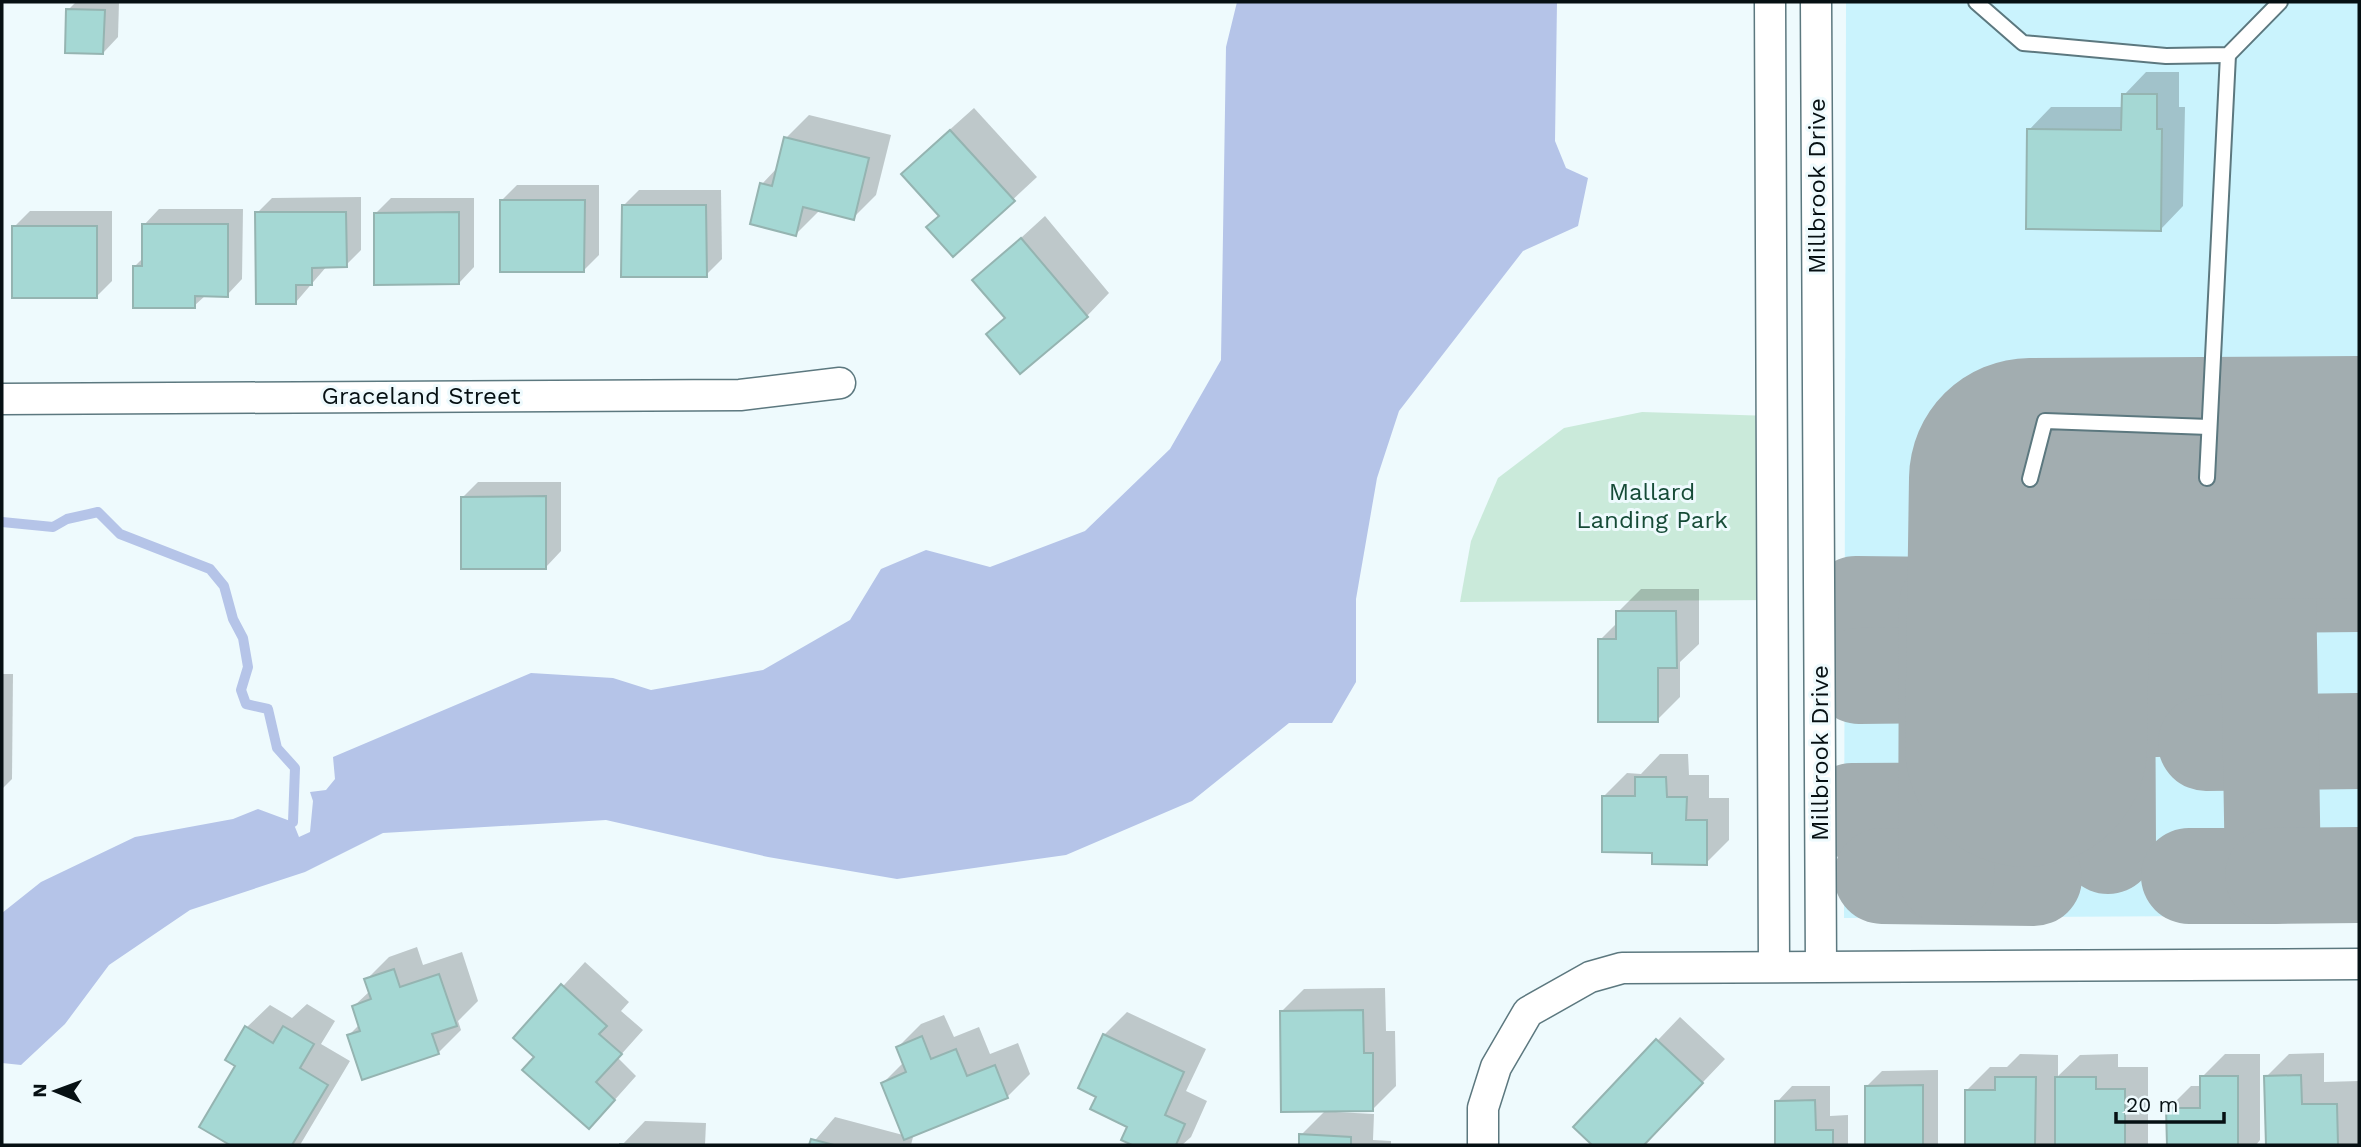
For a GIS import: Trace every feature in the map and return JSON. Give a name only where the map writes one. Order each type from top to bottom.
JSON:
[{"type":"street","name":"Millbrook Drive","points":[[1770,2],[1774,966]]},
{"type":"street","name":"Millbrook Drive","points":[[1816,2],[1821,966]]},
{"type":"street","name":"Graceland Street","points":[[2,399],[740,395],[840,383]]},
{"type":"street","points":[[1483,1145],[1483,1108],[1496,1067],[1528,1012],[1590,977],[1622,968],[2359,964]]},
{"type":"lane","points":[[1976,2],[2024,43],[2166,56],[2228,55]]},
{"type":"lane","points":[[2207,478],[2228,55],[2280,2]]},
{"type":"lane","points":[[2030,479],[2045,421],[2209,427]]},
{"type":"shaded area","points":[[1237,2],[1557,2],[1555,141],[1566,168],[1588,178],[1578,226],[1523,251],[1399,411],[1377,478],[1356,599],[1356,682],[1332,723],[1289,723],[1192,801],[1066,855],[897,879],[768,857],[606,820],[383,833],[305,872],[190,910],[109,965],[65,1024],[21,1065],[2,1063],[2,913],[41,882],[135,837],[233,819],[258,809],[293,822],[299,837],[310,832],[313,801],[310,792],[326,790],[335,779],[333,757],[531,673],[613,678],[651,690],[763,670],[850,620],[881,569],[926,550],[990,567],[1085,531],[1170,449],[1221,360],[1226,47]]},
{"type":"shaded area","points":[[1846,2],[2359,2],[2359,915],[1844,918]]},
{"type":"green space","name":"Mallard Landing Park","points":[[1642,412],[1772,416],[1773,600],[1460,602],[1471,541],[1498,478],[1564,428]]},
{"type":"building","points":[[66,9],[105,10],[103,54],[65,53]]},
{"type":"building","points":[[2122,94],[2157,94],[2157,129],[2162,129],[2161,231],[2026,229],[2027,129],[2121,130]]},
{"type":"building","points":[[950,130],[1015,201],[953,257],[926,227],[939,216],[901,174]]},
{"type":"building","points":[[784,137],[869,158],[854,220],[803,207],[796,236],[750,224],[760,183],[772,186]]},
{"type":"building","points":[[500,200],[585,200],[584,272],[500,272]]},
{"type":"building","points":[[622,205],[706,205],[707,277],[621,277]]},
{"type":"building","points":[[255,212],[346,212],[347,267],[312,268],[312,285],[296,285],[296,304],[256,304]]},
{"type":"building","points":[[459,212],[459,284],[374,285],[374,213]]},
{"type":"building","points":[[142,224],[228,224],[228,297],[195,296],[195,308],[133,308],[133,266],[142,266]]},
{"type":"building","points":[[12,226],[97,226],[97,298],[12,298]]},
{"type":"building","points":[[1021,238],[1088,317],[1020,374],[986,334],[1005,318],[972,280]]},
{"type":"building","points":[[546,496],[546,569],[461,569],[461,497]]},
{"type":"building","points":[[1616,611],[1676,611],[1677,668],[1658,668],[1658,722],[1598,722],[1598,639],[1616,639]]},
{"type":"building","points":[[1635,777],[1666,777],[1667,797],[1687,797],[1686,820],[1707,820],[1707,865],[1652,864],[1652,853],[1602,852],[1602,796],[1635,796]]},
{"type":"building","points":[[394,969],[400,987],[439,974],[457,1026],[432,1034],[439,1054],[362,1080],[347,1035],[360,1031],[352,1006],[371,999],[364,979]]},
{"type":"building","points":[[561,984],[607,1026],[599,1034],[622,1054],[596,1082],[615,1100],[589,1129],[522,1070],[534,1057],[513,1038]]},
{"type":"building","points":[[1363,1010],[1364,1053],[1373,1053],[1373,1111],[1281,1112],[1280,1011]]},
{"type":"building","points":[[245,1026],[273,1043],[283,1026],[314,1044],[300,1068],[328,1085],[292,1145],[230,1145],[199,1127],[235,1066],[225,1060]]},
{"type":"building","points":[[1103,1034],[1184,1072],[1165,1115],[1185,1124],[1176,1145],[1132,1145],[1121,1140],[1127,1127],[1090,1109],[1096,1097],[1078,1088]]},
{"type":"building","points":[[922,1036],[931,1059],[956,1049],[967,1076],[995,1065],[1008,1098],[904,1140],[881,1083],[906,1072],[896,1047]]},
{"type":"building","points":[[1656,1039],[1703,1083],[1644,1145],[1592,1145],[1573,1127]]},
{"type":"building","points":[[2301,1075],[2302,1104],[2337,1104],[2338,1145],[2266,1145],[2264,1076]]},
{"type":"building","points":[[2200,1076],[2238,1076],[2238,1145],[2167,1145],[2166,1108],[2200,1108]]},
{"type":"building","points":[[1995,1077],[2036,1077],[2035,1145],[1965,1145],[1965,1090],[1995,1090]]},
{"type":"building","points":[[2055,1077],[2096,1077],[2096,1089],[2125,1089],[2125,1145],[2055,1145]]},
{"type":"building","points":[[1923,1085],[1923,1145],[1865,1145],[1865,1086]]},
{"type":"building","points":[[1815,1100],[1816,1130],[1833,1130],[1833,1145],[1775,1145],[1775,1101]]},
{"type":"building","points":[[1299,1134],[1351,1137],[1351,1145],[1299,1145]]},
{"type":"building","points":[[811,1139],[834,1145],[809,1145]]},
{"type":"waterway","points":[[2,522],[53,527],[67,519],[98,512],[120,534],[210,569],[224,586],[233,619],[243,638],[248,667],[241,690],[246,704],[268,709],[277,748],[295,768],[293,822]]},
{"type":"taxiway","points":[[2268,585],[2359,584]]},
{"type":"taxiway","points":[[2024,713],[2189,708],[2190,585]]},
{"type":"taxiway","points":[[1946,876],[1947,605],[1969,587],[2268,585],[2273,876],[2189,876]]},
{"type":"taxiway","points":[[1856,604],[1947,605]]},
{"type":"taxiway","points":[[2107,647],[2108,846]]},
{"type":"taxiway","points":[[1859,676],[1947,675]]},
{"type":"taxiway","points":[[2206,743],[2359,741]]},
{"type":"taxiway","points":[[1852,811],[2034,810]]},
{"type":"taxiway","points":[[2273,876],[2359,875]]},
{"type":"taxiway","points":[[1882,876],[2034,878]]},
{"type":"runway","points":[[2026,746],[2030,479],[2359,477]]}]
